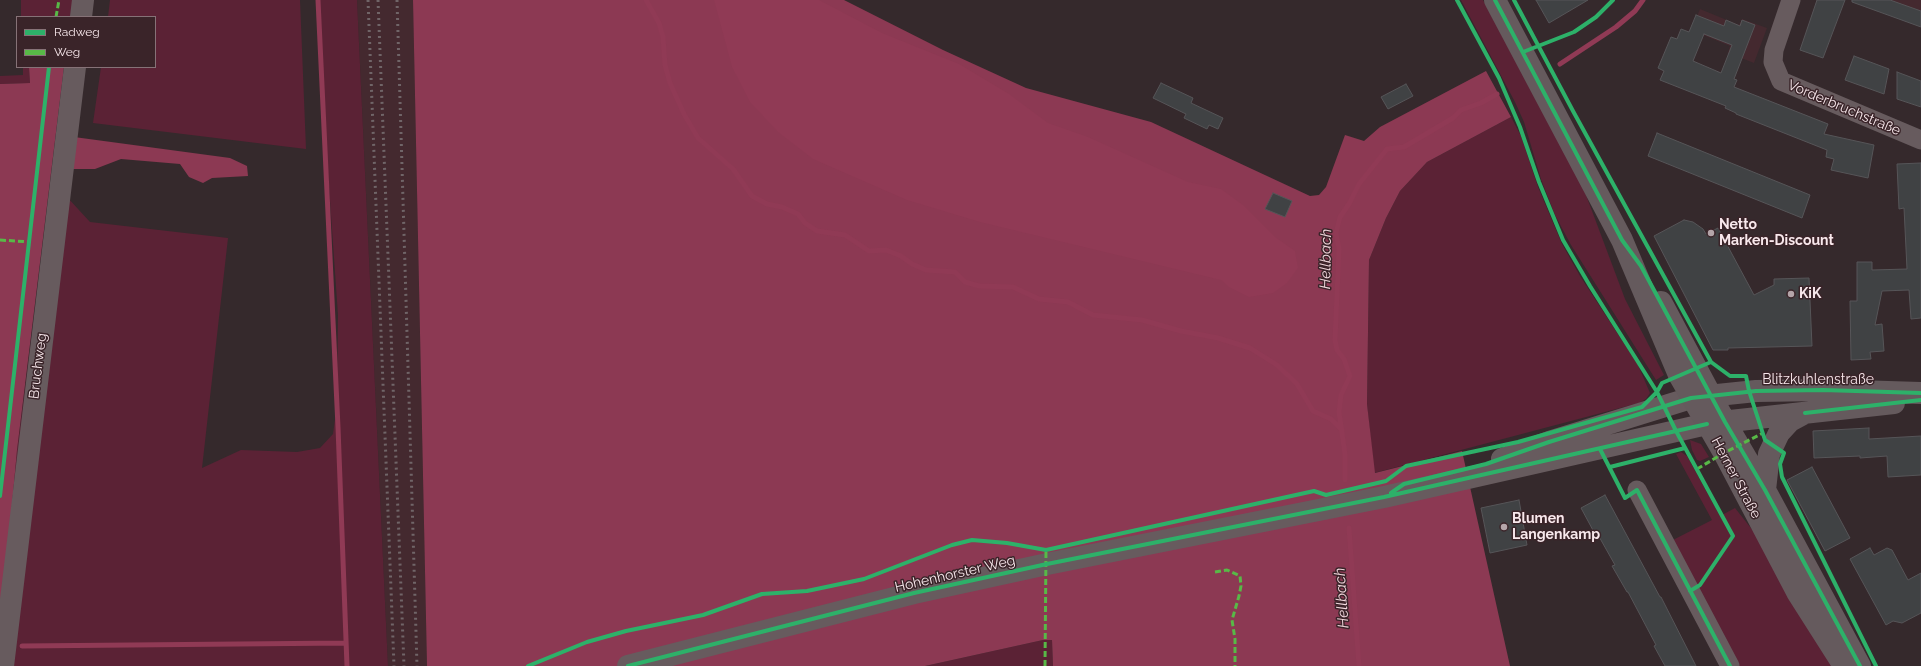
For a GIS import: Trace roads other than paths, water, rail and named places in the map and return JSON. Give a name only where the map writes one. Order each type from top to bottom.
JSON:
[{"type":"main road","name":"Herner Straße","points":[[1495,0],[1622,240],[1671,360],[1701,397],[1716,423],[1797,592],[1844,666]]},
{"type":"main road","name":"Blitzkuhlenstraße","points":[[1701,397],[1756,391],[1823,390],[1921,393]]},
{"type":"main road","name":"Blitzkuhlenstraße","points":[[1716,423],[1921,400]]},
{"type":"main road","points":[[1765,490],[1769,454],[1779,433],[1790,421],[1805,413]]},
{"type":"main road","name":"Herner Straße","points":[[1716,423],[1765,490],[1860,666]]},
{"type":"street","points":[[81,16],[83,0]]},
{"type":"street","name":"Vorderbruchstraße","points":[[1791,0],[1774,50],[1773,62],[1780,81],[1921,140]]},
{"type":"street","name":"Bruchweg","points":[[3,666],[74,68]]},
{"type":"street","name":"Hohenhorster Weg","points":[[1384,497],[1404,484],[1486,464],[1549,442],[1701,397]]},
{"type":"street","name":"Hohenhorster Weg","points":[[628,666],[914,593],[1047,564],[1384,497],[1716,423]]},
{"type":"street","points":[[1637,490],[1730,666]]},
{"type":"waterway","points":[[318,0],[338,427],[347,666]]},
{"type":"waterway","points":[[646,0],[659,23],[663,37],[665,65],[670,83],[684,114],[698,138],[733,169],[752,196],[767,204],[782,207],[798,214],[805,223],[817,231],[845,235],[869,251],[886,250],[901,256],[912,264],[926,270],[955,272],[965,282],[979,286],[1013,287],[1039,299],[1068,302],[1093,315],[1142,320],[1181,331],[1218,338],[1250,348],[1277,365],[1297,384],[1313,411],[1331,419],[1342,430]]},
{"type":"waterway","name":"Hellbach","points":[[1560,64],[1616,27],[1635,11],[1643,0]]},
{"type":"waterway","name":"Hellbach","points":[[1345,480],[1345,454],[1339,412],[1341,395],[1350,376],[1344,359],[1337,350],[1335,340],[1339,249],[1336,233],[1340,217],[1349,204],[1359,184],[1387,149],[1404,147],[1453,118],[1461,110],[1481,103],[1497,94]]},
{"type":"waterway","name":"Hellbach","points":[[1349,528],[1359,666]]},
{"type":"waterway","points":[[22,646],[346,643]]},
{"type":"railway","points":[[368,0],[394,666]]},
{"type":"railway","points":[[378,0],[404,666]]},
{"type":"railway","points":[[397,0],[417,666]]},
{"type":"place","name":"Netto Marken-Discount","points":[[1711,233]]},
{"type":"place","name":"KiK","points":[[1791,294]]},
{"type":"place","name":"Blumen Langenkamp","points":[[1504,527]]}]
